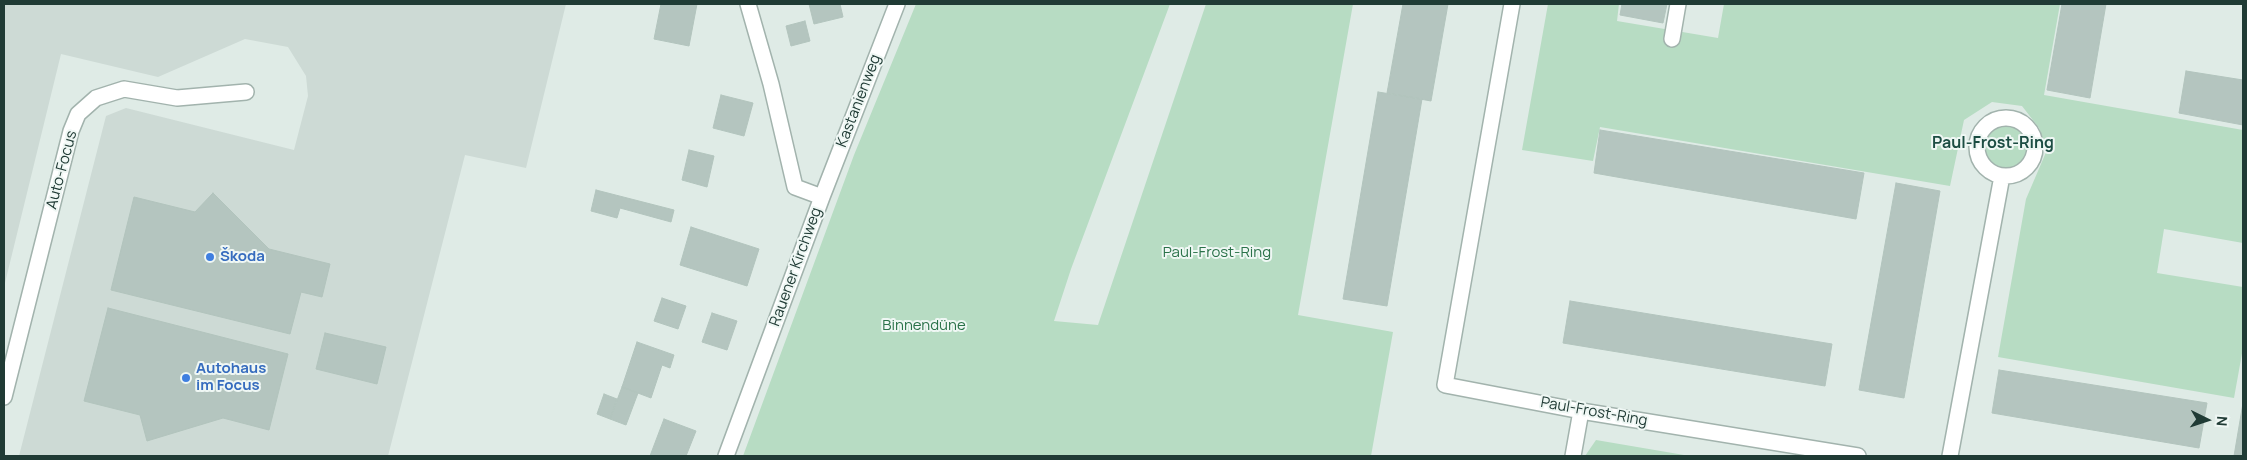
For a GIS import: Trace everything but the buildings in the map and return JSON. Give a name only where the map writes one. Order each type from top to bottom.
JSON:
[{"type":"street","name":"Rauener Kirchweg","points":[[726,456],[822,197],[795,187],[771,84],[748,4]]},
{"type":"street","name":"Kastanienweg","points":[[822,197],[897,4]]},
{"type":"street","name":"Paul-Frost-Ring","points":[[1512,4],[1445,385],[1581,411],[1858,456]]},
{"type":"street","points":[[1672,39],[1678,4]]},
{"type":"street","name":"Auto-Focus","points":[[4,397],[71,131],[78,114],[96,98],[124,89],[177,98],[246,92]]},
{"type":"street","points":[[1950,456],[2002,176]]},
{"type":"street","points":[[1573,456],[1581,411]]},
{"type":"shaded area","points":[[4,4],[566,4],[526,168],[465,155],[388,456],[19,456],[106,116],[126,108],[294,150],[308,96],[306,76],[288,47],[245,39],[158,77],[61,54],[4,287]]},
{"type":"green space","name":"Binnendüne","points":[[916,4],[1170,4],[1071,269],[1054,321],[1098,325],[1206,4],[1353,4],[1298,315],[1393,332],[1371,456],[743,456],[854,155]]},
{"type":"green space","points":[[1548,4],[1619,4],[1617,21],[1718,38],[1724,4],[2060,4],[2044,95],[2243,130],[2243,243],[2164,229],[2157,273],[2243,287],[2243,348],[2234,398],[1998,357],[2026,199],[2047,150],[2039,128],[2022,106],[1992,102],[1964,120],[1950,186],[1600,127],[1593,161],[1522,150]]},
{"type":"green space","points":[[2002,126],[2010,126],[2021,132],[2027,147],[2021,162],[2010,168],[2002,168],[1991,162],[1985,151],[1985,143],[1991,132]]},
{"type":"green space","points":[[1596,440],[1690,456],[1585,456]]},
{"type":"place","name":"Škoda","points":[[210,257]]},
{"type":"place","name":"Autohaus im Focus","points":[[186,378]]},
{"type":"district","name":"Paul-Frost-Ring","points":[[1993,144]]}]
